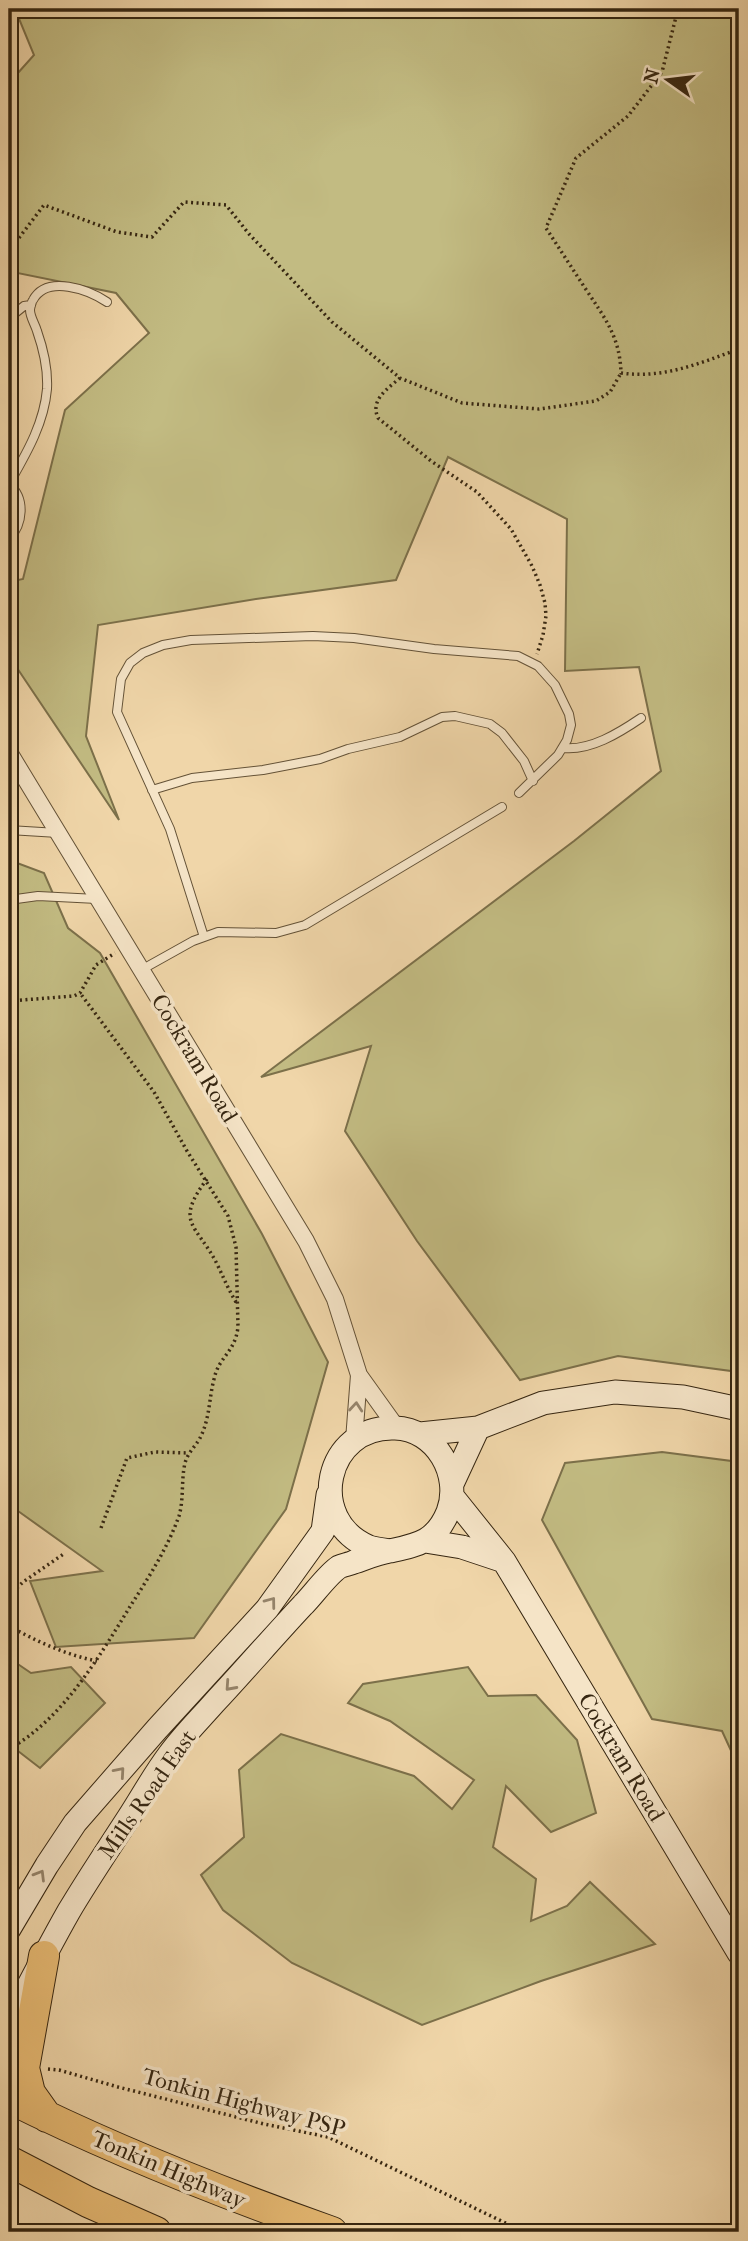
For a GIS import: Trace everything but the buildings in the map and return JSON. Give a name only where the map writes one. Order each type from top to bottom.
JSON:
[{"type":"highway","points":[[44,1956],[24,2068],[30,2093],[47,2117]]},
{"type":"highway","name":"Tonkin Highway","points":[[9,2098],[225,2193],[332,2232]]},
{"type":"highway","points":[[9,2161],[88,2202],[156,2232]]},
{"type":"highway","points":[[9,2179],[88,2202]]},
{"type":"main road","points":[[420,1434],[478,1428],[543,1403],[615,1392],[683,1397],[739,1409]]},
{"type":"main road","points":[[452,1490],[447,1464],[436,1447],[420,1434],[397,1427],[367,1432],[354,1440],[341,1452],[333,1468],[330,1485],[332,1505],[340,1523],[353,1538],[370,1547],[390,1551],[408,1548],[425,1541],[438,1529],[447,1513],[452,1490],[478,1428]]},
{"type":"main road","name":"Mills Road East","points":[[9,1929],[75,1823],[267,1609],[323,1531],[330,1485]]},
{"type":"main road","name":"Cockram Road","points":[[452,1490],[504,1561],[739,1953]]},
{"type":"main road","points":[[425,1541],[462,1547],[504,1561]]},
{"type":"main road","name":"Mills Road East","points":[[9,2023],[86,1884],[169,1754],[339,1567],[390,1551]]},
{"type":"street","name":"Cockram Road","points":[[9,752],[306,1241],[335,1299],[359,1375],[397,1427]]},
{"type":"street","name":"Cockram Road","points":[[354,1440],[359,1375]]},
{"type":"lane","points":[[9,539],[16,532],[21,512],[20,499],[9,484],[34,439],[47,387],[42,349],[32,318],[31,305],[38,293],[58,286],[89,293],[107,302]]},
{"type":"lane","points":[[9,318],[24,306],[31,305]]},
{"type":"lane","points":[[204,937],[170,828],[117,712],[121,679],[130,663],[143,653],[163,645],[191,640],[313,636],[518,656],[534,663],[555,685],[569,714],[571,725],[563,748],[519,793]]},
{"type":"lane","points":[[152,790],[192,778],[263,770],[320,759],[400,737],[442,717],[454,716],[490,724],[502,733],[524,761],[533,781]]},
{"type":"lane","points":[[563,748],[571,749],[600,741],[640,718]]},
{"type":"lane","points":[[141,970],[193,941],[218,932],[276,933],[305,925],[502,807]]},
{"type":"lane","points":[[9,830],[58,833]]},
{"type":"lane","points":[[9,900],[38,896],[97,899]]},
{"type":"path","points":[[9,251],[44,205],[117,232],[152,237],[184,202],[226,205],[249,234],[331,322],[400,378],[462,403],[539,409],[596,401],[610,392],[621,373],[614,334],[546,228],[576,158],[628,116],[662,72],[678,9]]},
{"type":"path","points":[[621,373],[664,374],[692,367],[739,349]]},
{"type":"path","points":[[400,378],[378,398],[375,411],[377,418],[431,461],[477,492],[511,529],[532,566],[540,585],[545,616],[543,635],[534,663]]},
{"type":"path","points":[[9,1001],[74,996],[80,993],[96,965],[127,947]]},
{"type":"path","points":[[9,1749],[30,1737],[45,1723],[97,1661],[156,1566],[179,1516],[186,1461],[201,1437],[218,1367],[237,1339],[234,1234],[228,1216],[154,1092],[80,993]]},
{"type":"path","points":[[207,1179],[191,1204],[192,1227],[215,1262],[237,1304]]},
{"type":"path","points":[[101,1528],[127,1458],[155,1452],[189,1453]]},
{"type":"path","points":[[9,1596],[23,1582],[65,1553]]},
{"type":"path","points":[[9,1626],[84,1659],[97,1661]]},
{"type":"path","name":"Tonkin Highway PSP","points":[[24,2068],[59,2070],[184,2104],[328,2137],[524,2232]]},
{"type":"shaded area","points":[[15,9],[739,9],[739,1372],[618,1356],[520,1380],[417,1241],[345,1131],[371,1046],[261,1077],[574,841],[661,771],[639,667],[565,671],[567,519],[448,457],[396,580],[256,599],[98,625],[86,736],[119,820],[9,656],[9,582],[23,579],[65,410],[149,333],[116,293],[13,272],[9,279],[9,83],[34,55]]},
{"type":"shaded area","points":[[9,860],[44,873],[68,928],[100,953],[262,1234],[328,1362],[286,1509],[194,1638],[56,1647],[30,1581],[102,1571],[11,1506],[9,1499]]},
{"type":"shaded area","points":[[662,1452],[739,1462],[739,1768],[722,1731],[652,1719],[542,1520],[565,1463]]},
{"type":"shaded area","points":[[9,1658],[31,1673],[71,1667],[105,1703],[40,1768],[9,1744]]},
{"type":"shaded area","points":[[468,1667],[488,1696],[536,1695],[577,1740],[596,1813],[551,1832],[506,1786],[493,1847],[536,1879],[531,1921],[567,1906],[590,1882],[655,1944],[541,1981],[422,2025],[292,1963],[223,1910],[201,1875],[244,1837],[239,1770],[281,1734],[414,1776],[452,1809],[474,1780],[390,1721],[348,1703],[363,1684]]}]
